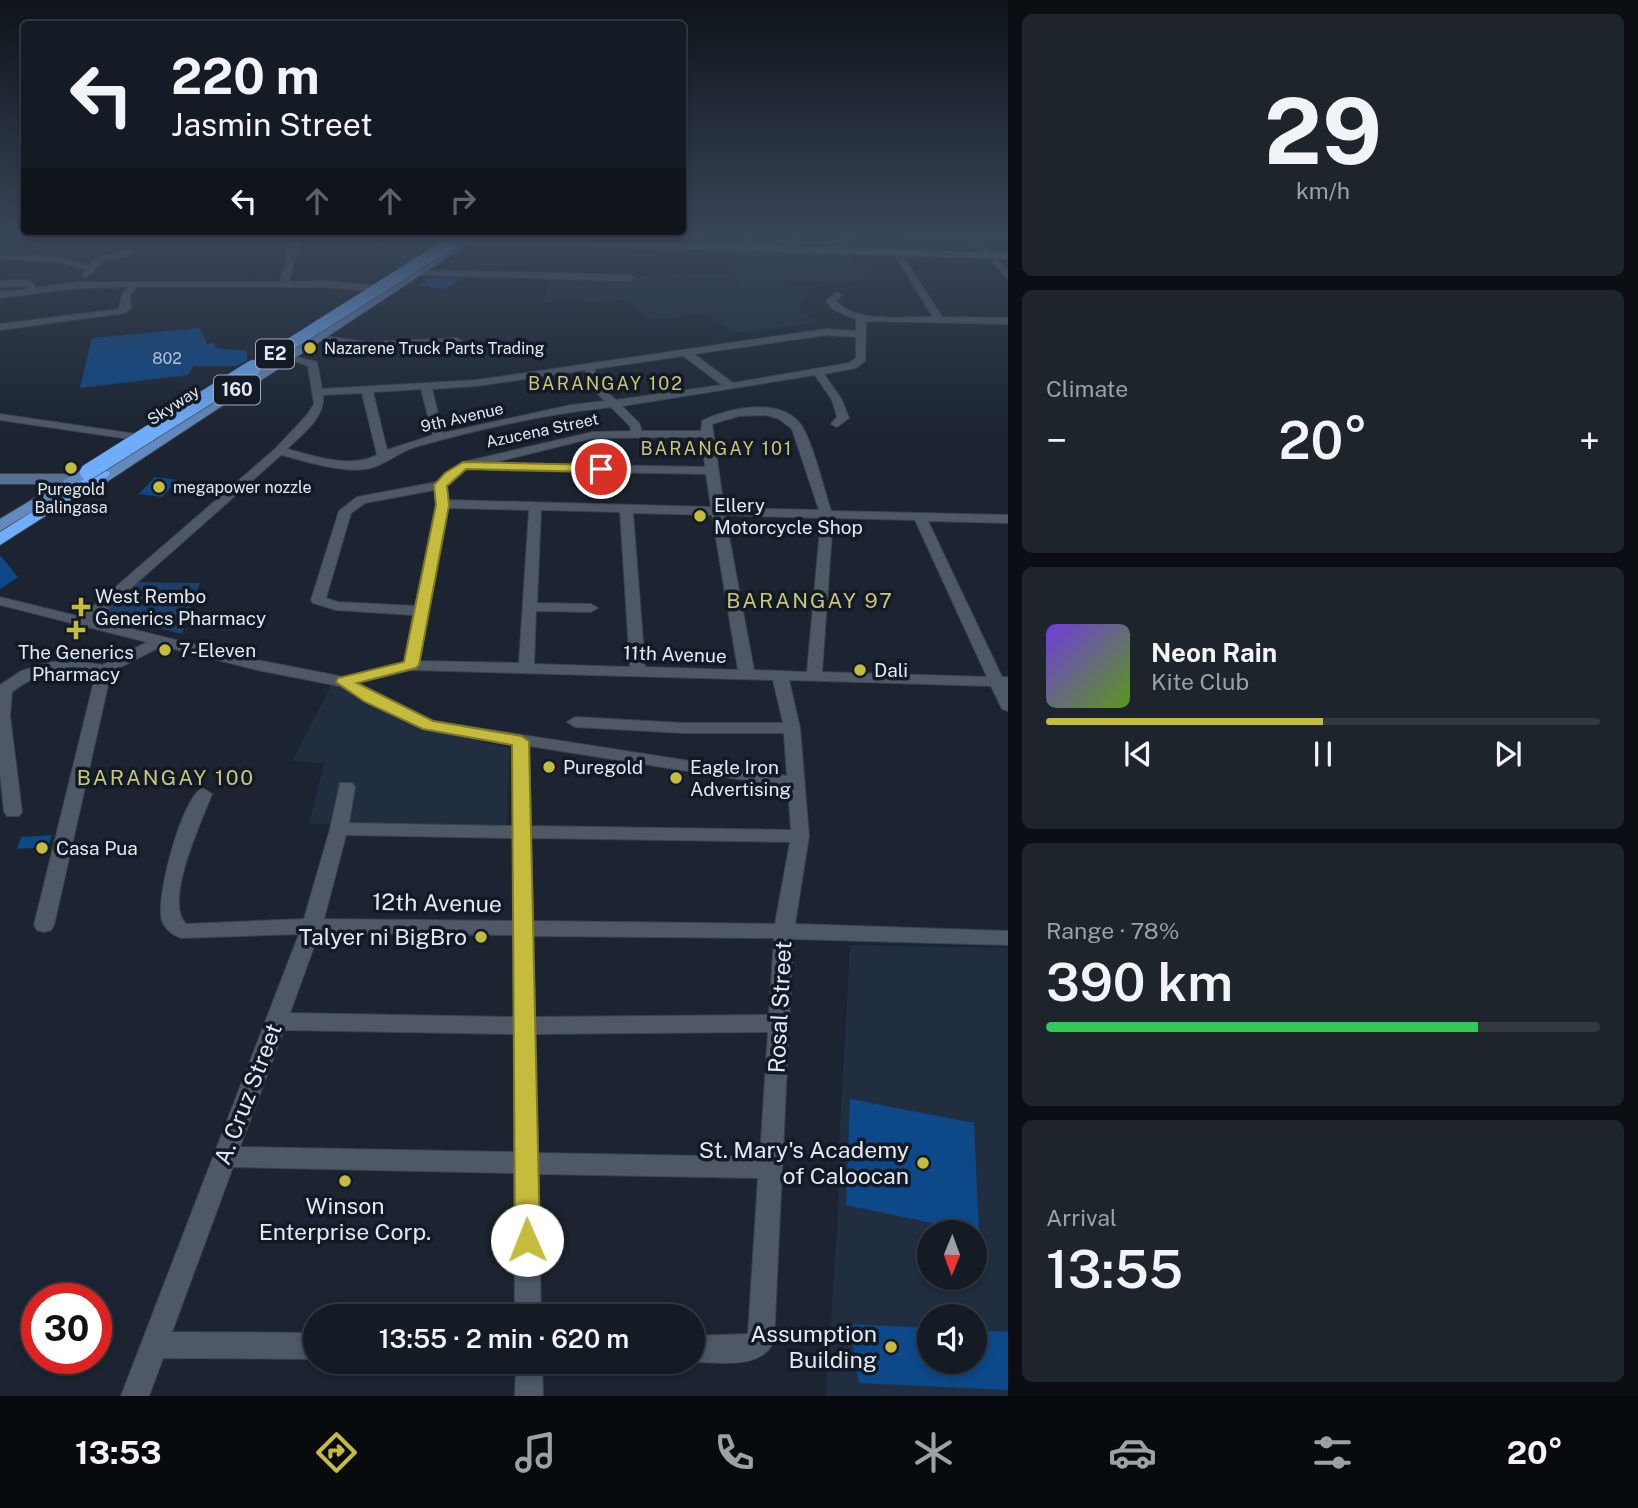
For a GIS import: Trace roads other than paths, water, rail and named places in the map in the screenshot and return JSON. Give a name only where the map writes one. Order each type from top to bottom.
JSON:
[{"type":"highway","name":"Skyway","points":[[0,527],[361,301]]},
{"type":"highway","name":"Skyway","points":[[0,542],[366,301]]},
{"type":"main road","name":"160","points":[[0,527],[353,301]]},
{"type":"main road","name":"160","points":[[0,542],[375,301]]},
{"type":"main road","points":[[0,480],[75,479]]},
{"type":"street","points":[[0,327],[125,310],[126,301]]},
{"type":"street","points":[[831,301],[835,306],[861,318],[1008,321]]},
{"type":"street","points":[[928,301],[939,319]]},
{"type":"street","name":"9th Avenue","points":[[279,451],[343,465],[365,466],[400,448],[439,437],[571,408],[643,401],[857,365],[861,359],[861,318]]},
{"type":"street","points":[[318,392],[477,383],[589,369],[826,332],[862,334]]},
{"type":"street","points":[[317,338],[369,345],[457,341]]},
{"type":"street","points":[[687,354],[732,387]]},
{"type":"street","points":[[85,621],[279,451],[312,417],[319,404],[313,364],[289,356]]},
{"type":"street","points":[[589,369],[600,391],[635,425],[637,433]]},
{"type":"street","points":[[818,372],[837,400],[843,418],[837,424]]},
{"type":"street","points":[[426,387],[439,437]]},
{"type":"street","points":[[368,390],[375,432],[383,457]]},
{"type":"street","points":[[747,675],[711,471],[706,423],[711,419],[771,413],[790,421],[797,428],[827,516],[814,677]]},
{"type":"street","points":[[0,417],[159,440]]},
{"type":"street","name":"Azucena Street","points":[[421,611],[321,603],[317,596],[349,506],[368,498],[440,485],[463,466],[593,435],[708,434]]},
{"type":"street","points":[[463,466],[711,471]]},
{"type":"street","points":[[411,665],[442,505],[440,485]]},
{"type":"street","points":[[442,505],[1008,519]]},
{"type":"street","points":[[526,669],[535,508]]},
{"type":"street","points":[[626,510],[638,672]]},
{"type":"street","points":[[920,518],[1003,682],[1008,706]]},
{"type":"street","points":[[0,601],[257,665],[344,682],[429,725],[798,783]]},
{"type":"street","points":[[530,607],[591,608]]},
{"type":"street","points":[[13,812],[2,716],[4,690],[28,673],[45,667],[87,666],[104,670],[162,640]]},
{"type":"street","name":"11th Avenue","points":[[344,682],[411,665],[1003,682]]},
{"type":"street","points":[[44,925],[104,670]]},
{"type":"street","name":"Rosal Street","points":[[705,1349],[750,1348],[761,1340],[784,931],[800,836],[792,728],[780,676]]},
{"type":"street","points":[[575,722],[683,728],[792,728]]},
{"type":"street","points":[[521,741],[528,1304]]},
{"type":"street","name":"A. Cruz Street","points":[[135,1396],[312,926],[340,829],[346,787]]},
{"type":"street","name":"12th Avenue","points":[[203,794],[173,870],[170,918],[177,929],[188,931],[312,926],[784,931],[1008,938]]},
{"type":"street","points":[[340,829],[800,836]]},
{"type":"street","points":[[275,1021],[525,1026],[780,1023]]},
{"type":"street","points":[[225,1157],[772,1168]]},
{"type":"street","points":[[154,1345],[303,1346]]},
{"type":"street","points":[[529,1374],[529,1396]]},
{"type":"place","name":"Nazarene Truck Parts Trading","points":[[310,348]]},
{"type":"place","name":"Puregold Balingasa","points":[[71,468]]},
{"type":"place","name":"megapower nozzle","points":[[159,487]]},
{"type":"place","name":"Ellery Motorcycle Shop","points":[[700,516]]},
{"type":"place","name":"West Rembo Generics Pharmacy","points":[[81,607]]},
{"type":"place","name":"The Generics Pharmacy","points":[[76,630]]},
{"type":"place","name":"7-Eleven","points":[[165,650]]},
{"type":"place","name":"Dali","points":[[860,670]]},
{"type":"place","name":"Puregold","points":[[549,767]]},
{"type":"place","name":"Eagle Iron Advertising","points":[[676,778]]},
{"type":"place","name":"Casa Pua","points":[[42,848]]},
{"type":"place","name":"Talyer ni BigBro","points":[[481,937]]},
{"type":"place","name":"St. Mary's Academy of Caloocan","points":[[923,1163]]},
{"type":"place","name":"Winson Enterprise Corp.","points":[[345,1181]]},
{"type":"place","name":"Assumption Building","points":[[891,1347]]},
{"type":"district","name":"BARANGAY 102","points":[[606,384]]},
{"type":"district","name":"BARANGAY 101","points":[[717,449]]},
{"type":"district","name":"BARANGAY 97","points":[[810,601]]},
{"type":"district","name":"BARANGAY 100","points":[[166,778]]}]
